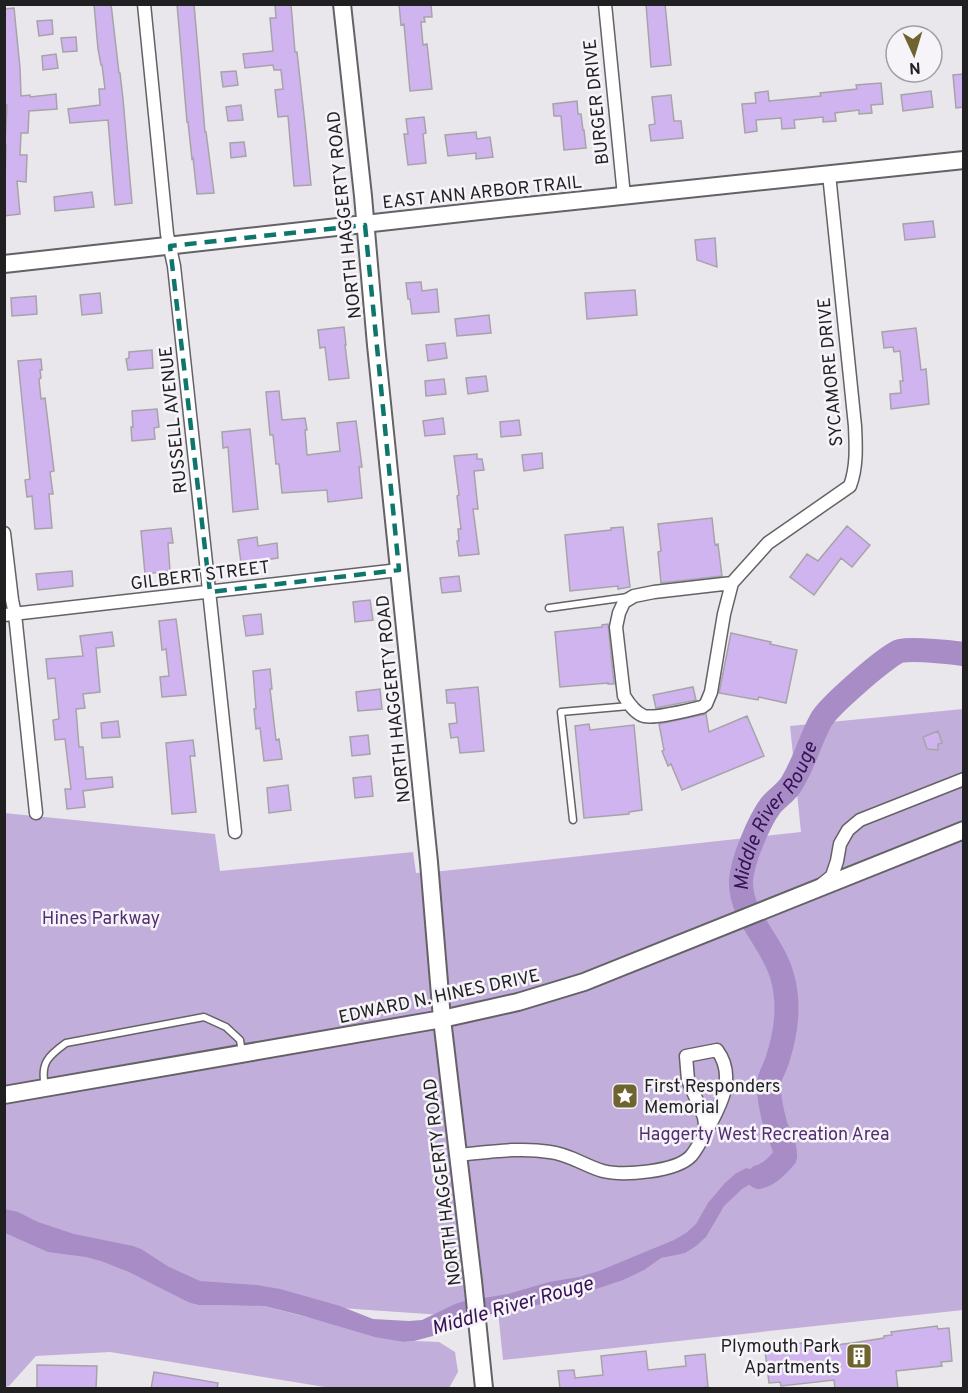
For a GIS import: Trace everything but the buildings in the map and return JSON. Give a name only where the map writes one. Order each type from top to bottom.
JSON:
[{"type":"street","name":"RUSSELL AVENUE","points":[[144,4],[166,225],[174,266],[210,592],[234,832]]},
{"type":"street","name":"NORTH HAGGERTY ROAD","points":[[342,4],[429,862],[442,1019],[484,1389]]},
{"type":"street","name":"BURGER DRIVE","points":[[605,4],[624,196]]},
{"type":"street","name":"EAST ANN ARBOR TRAIL","points":[[4,264],[963,160]]},
{"type":"street","name":"SYCAMORE DRIVE","points":[[732,583],[768,543],[850,486],[854,475],[855,426],[829,174]]},
{"type":"street","points":[[4,533],[12,600],[10,615],[36,813]]},
{"type":"street","name":"GILBERT STREET","points":[[10,615],[399,570]]},
{"type":"street","points":[[732,583],[724,614],[711,692],[706,704],[702,707],[651,717],[642,716],[630,706],[624,696],[616,627],[624,602],[634,596],[654,592],[732,583]]},
{"type":"street","points":[[815,890],[832,876],[840,844],[848,830],[860,820],[963,779]]},
{"type":"street","name":"EDWARD N. HINES DRIVE","points":[[4,1095],[442,1019],[518,1002],[584,982],[963,830]]},
{"type":"street","points":[[458,1155],[521,1150],[553,1152],[604,1171],[663,1170],[690,1157],[706,1132],[722,1105],[726,1081],[723,1059],[717,1050],[686,1056],[688,1080],[704,1116],[706,1132]]},
{"type":"lane","points":[[549,608],[634,596]]},
{"type":"lane","points":[[573,820],[561,712],[630,706]]},
{"type":"lane","points":[[45,1088],[43,1077],[48,1056],[66,1043],[204,1017],[226,1027],[240,1040],[242,1054]]},
{"type":"highlighted area","points":[[365,225],[399,570],[210,592],[170,246]]},
{"type":"green space","name":"Haggerty West Recreation Area","points":[[963,709],[963,1310],[503,1360],[498,1311],[456,1316],[180,1297],[198,1305],[264,1306],[404,1342],[439,1342],[455,1352],[458,1372],[449,1388],[331,1388],[110,1352],[36,1356],[9,1386],[5,1387],[4,813],[215,834],[220,871],[413,852],[416,873],[443,871],[801,832],[790,726]]},
{"type":"water","points":[[785,1157],[786,1168],[775,1178],[752,1183],[742,1189],[724,1206],[706,1237],[685,1253],[661,1258],[644,1270],[623,1280],[566,1299],[467,1319],[455,1324],[444,1333],[404,1342],[375,1337],[264,1306],[190,1303],[129,1272],[101,1261],[48,1252],[5,1233],[5,1209],[74,1234],[133,1246],[169,1267],[200,1281],[280,1289],[340,1306],[373,1319],[422,1320],[465,1301],[508,1294],[599,1271],[674,1240],[696,1224],[708,1203],[735,1174],[746,1168],[759,1172],[769,1166],[772,1159]]},
{"type":"waterway","name":"Middle River Rouge","points":[[759,1177],[770,1172],[785,1157],[784,1146],[772,1111],[769,1088],[783,1040],[786,997],[778,964],[751,918],[742,894],[742,873],[752,842],[771,805],[795,779],[821,720],[834,704],[858,682],[900,651],[922,650],[964,654]]},
{"type":"place","name":"First Responders Memorial","points":[[625,1096]]},
{"type":"place","name":"Plymouth Park Apartments","points":[[859,1356]]},
{"type":"park label","name":"Hines Parkway","points":[[101,918]]}]
